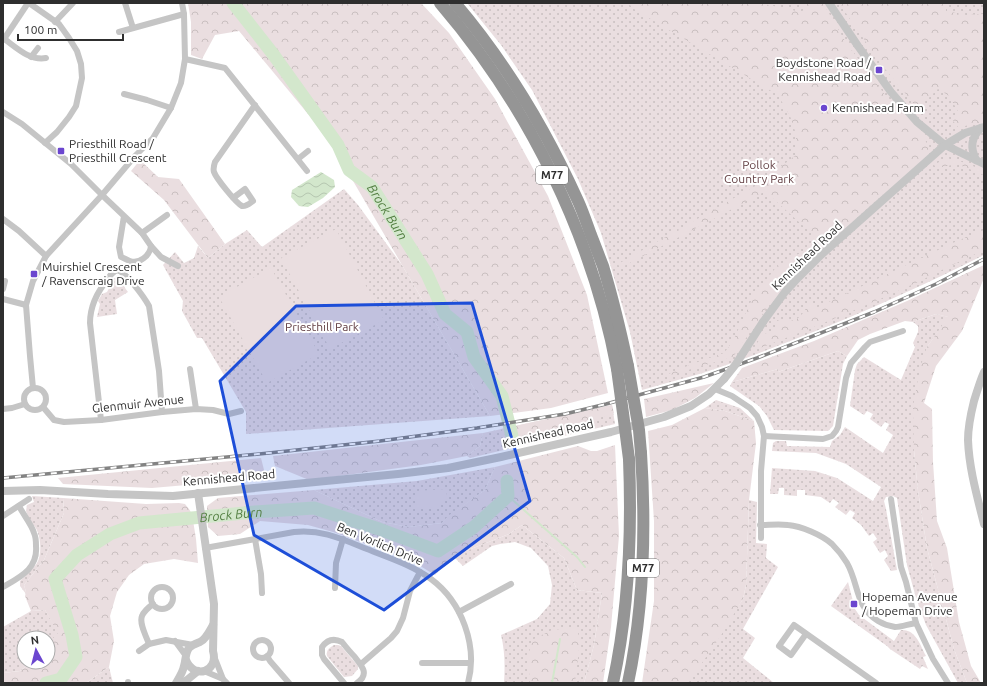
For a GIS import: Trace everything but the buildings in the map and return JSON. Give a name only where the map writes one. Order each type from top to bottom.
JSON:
[{"type":"highway","name":"M77","points":[[440,3],[470,40],[503,87],[533,136],[547,163],[565,202],[588,260],[623,368],[639,430],[643,480],[644,524],[642,576],[637,633],[628,683]]},
{"type":"highway","name":"M77","points":[[456,3],[508,73],[538,121],[558,160],[579,202],[607,279],[619,324],[623,368],[623,413],[628,459],[630,499],[629,573],[623,628],[613,683]]},
{"type":"street","points":[[45,143],[61,127],[76,106],[82,78],[81,64],[77,51],[59,24],[28,3],[4,38],[31,57],[41,59],[46,58]]},
{"type":"street","points":[[55,22],[73,3]]},
{"type":"street","points":[[125,3],[133,28]]},
{"type":"street","points":[[34,388],[26,305],[33,280],[46,256],[102,195],[135,156],[153,138],[171,108],[181,83],[185,59],[184,14],[182,3]]},
{"type":"street","points":[[829,3],[891,92],[917,122],[945,145],[984,164]]},
{"type":"street","points":[[119,32],[184,14]]},
{"type":"street","points":[[31,57],[38,48]]},
{"type":"street","points":[[185,59],[225,68],[307,171]]},
{"type":"street","points":[[124,94],[171,108]]},
{"type":"street","points":[[233,198],[217,179],[214,170],[215,162],[255,105]]},
{"type":"street","points":[[3,112],[22,124],[71,164],[142,233],[161,257],[178,266]]},
{"type":"street","name":"Kennishead Road","points":[[3,491],[40,490],[173,496],[382,476],[448,468],[597,436],[648,422],[691,406],[706,396],[724,379],[736,364],[763,322],[795,281],[945,145],[965,133],[982,127]]},
{"type":"street","name":"Kennishead Road","points":[[976,160],[972,147],[973,140],[976,133],[982,127]]},
{"type":"street","points":[[298,159],[308,151]]},
{"type":"street","points":[[142,233],[167,215]]},
{"type":"street","points":[[124,216],[119,247],[121,257],[131,262],[138,261],[145,258],[152,246]]},
{"type":"street","points":[[3,219],[46,256]]},
{"type":"street","points":[[101,420],[90,315],[95,298],[102,285],[112,273],[117,270],[120,270],[126,276],[144,297],[149,306],[162,412]]},
{"type":"street","points":[[3,289],[5,281]]},
{"type":"street","points":[[3,299],[26,305]]},
{"type":"street","points":[[764,436],[823,439],[832,436],[839,424],[846,378],[851,363],[870,342],[903,331]]},
{"type":"street","points":[[190,369],[196,409]]},
{"type":"street","points":[[984,372],[970,418],[968,439],[974,486],[984,524]]},
{"type":"street","points":[[715,388],[732,396],[750,408],[757,416],[762,427],[764,436],[761,471],[760,538]]},
{"type":"street","points":[[30,389],[40,389],[45,394],[46,401],[43,407],[33,410],[25,404],[24,397],[30,389]]},
{"type":"street","points":[[3,409],[25,404]]},
{"type":"street","name":"Glenmuir Avenue","points":[[43,407],[54,420],[64,422],[101,420],[196,409],[213,410],[229,414],[242,411]]},
{"type":"street","points":[[183,683],[201,671],[209,669],[214,661],[214,604],[198,493]]},
{"type":"street","points":[[3,516],[29,499]]},
{"type":"street","points":[[891,499],[901,567],[916,623],[933,659],[948,683]]},
{"type":"street","points":[[3,587],[20,578],[32,565],[35,556],[36,549],[34,532],[19,506]]},
{"type":"street","points":[[760,525],[789,525],[812,532],[823,538],[832,544],[847,562],[863,608],[871,617],[880,623],[896,627],[916,623]]},
{"type":"street","name":"Ben Vorlich Drive","points":[[205,548],[303,531],[316,531],[407,565],[431,579],[441,588],[459,612],[468,636],[470,648],[470,677],[468,683]]},
{"type":"street","points":[[255,539],[261,574],[262,592]]},
{"type":"street","points":[[335,588],[336,563],[343,540]]},
{"type":"street","points":[[360,664],[391,638],[400,625],[410,591],[420,572]]},
{"type":"street","points":[[459,612],[511,584]]},
{"type":"street","points":[[149,644],[141,624],[141,618],[144,612],[153,604]]},
{"type":"street","points":[[176,683],[184,668],[188,649],[207,636],[213,625]]},
{"type":"street","points":[[806,634],[791,655],[779,646],[794,625],[876,683]]},
{"type":"street","points":[[139,651],[149,644],[166,640],[196,644],[203,643],[211,647],[225,681]]},
{"type":"street","points":[[344,683],[322,655],[322,647],[327,642],[333,640],[342,642],[364,668],[362,679],[357,683]]},
{"type":"street","points":[[175,641],[186,658],[188,665],[192,669],[225,681]]},
{"type":"street","points":[[267,656],[289,683]]},
{"type":"street","points":[[422,663],[470,663]]},
{"type":"highlighted area","points":[[472,303],[530,501],[384,610],[254,535],[220,381],[296,306]]},
{"type":"green space","points":[[188,3],[421,3],[449,33],[495,99],[548,196],[587,295],[608,393],[551,408],[490,416],[328,138],[239,31],[215,35],[202,59],[191,55],[191,22]]},
{"type":"green space","name":"Pollok Country Park","points":[[467,3],[984,3],[984,255],[886,301],[811,333],[750,357],[703,373],[642,390],[630,332],[601,233],[578,179],[532,90],[501,45]]},
{"type":"green space","points":[[628,3],[758,3],[802,13],[805,3],[823,3],[845,41],[891,103],[921,133],[929,147],[927,153],[906,174],[797,271],[773,299],[733,357],[657,379],[692,364],[724,353],[733,341],[753,297],[777,266],[809,248],[814,241],[811,233],[767,193],[762,193],[620,268],[618,264],[757,185],[796,155],[796,134],[790,116],[778,95],[634,9]]},
{"type":"green space","points":[[839,3],[946,3],[946,11],[966,15],[984,14],[984,120],[959,128],[953,121],[959,113],[949,96],[938,89],[919,107],[914,104],[881,64]]},
{"type":"green space","points":[[946,158],[966,163],[984,171],[984,175],[957,164],[937,168],[934,165]]},
{"type":"green space","points":[[140,160],[158,177],[179,179],[225,244],[208,258],[164,200],[131,171]]},
{"type":"green space","name":"Priesthill Park","points":[[344,189],[358,205],[402,265],[490,416],[246,434],[246,412],[202,338],[197,338],[182,311],[183,301],[163,265],[175,252],[184,263],[194,258],[198,246],[208,258],[225,244],[247,230],[262,247]]},
{"type":"green space","points":[[336,229],[384,320],[330,349],[281,258]]},
{"type":"green space","points":[[984,230],[984,250],[918,282],[815,327],[752,351],[763,334],[775,331],[777,320],[789,321],[796,319],[802,314],[809,304],[816,308],[957,241]]},
{"type":"green space","points":[[984,265],[984,278],[962,331],[936,366],[924,403],[932,409],[933,462],[937,521],[947,548],[959,622],[971,666],[981,683],[967,683],[954,649],[927,548],[918,491],[914,450],[913,407],[920,368],[927,347],[948,317],[936,314],[913,322],[905,321],[858,340],[847,356],[838,351],[778,372],[778,369],[732,382],[742,368],[814,341],[907,301]]},
{"type":"green space","points":[[271,268],[319,354],[267,383],[219,297]]},
{"type":"green space","points":[[114,278],[120,278],[125,284],[125,288],[128,292],[115,300],[117,314],[97,317],[100,304],[98,301],[102,294],[107,292]]},
{"type":"green space","points":[[936,314],[949,317],[927,347],[914,450],[918,491],[927,548],[954,649],[967,683],[958,683],[926,625],[916,598],[907,565],[897,498],[893,496],[886,497],[884,501],[897,570],[891,571],[884,560],[888,556],[885,550],[880,553],[873,542],[877,539],[873,533],[869,536],[861,525],[852,518],[855,513],[850,510],[846,515],[835,507],[839,503],[833,499],[830,503],[821,497],[805,495],[805,490],[797,490],[797,496],[784,495],[784,488],[779,488],[778,494],[770,494],[772,468],[815,471],[837,478],[873,501],[881,487],[846,464],[816,453],[772,451],[773,443],[776,441],[786,441],[787,446],[830,447],[832,441],[840,435],[845,427],[883,453],[893,435],[886,430],[889,424],[885,422],[881,427],[870,419],[873,414],[867,411],[864,415],[850,406],[857,364],[864,357],[901,380],[915,347],[913,343],[918,332],[918,326],[913,322]]},
{"type":"green space","points":[[838,351],[847,356],[843,364],[833,426],[828,431],[774,430],[767,416],[759,406],[730,386],[732,382],[778,369],[778,372]]},
{"type":"green space","points":[[714,383],[695,398],[672,410],[646,417],[644,399]]},
{"type":"green space","points":[[716,400],[740,408],[754,421],[725,411],[705,408]]},
{"type":"green space","points":[[612,405],[615,424],[470,458],[467,456],[480,446],[483,433]]},
{"type":"green space","points":[[612,405],[614,413],[557,432],[524,441],[505,435],[501,429]]},
{"type":"green space","points":[[705,408],[725,411],[754,421],[756,443],[749,500],[746,585],[743,599],[720,637],[688,683],[642,683],[654,601],[654,521],[648,431],[672,425]]},
{"type":"green space","points":[[483,433],[480,446],[467,456],[421,465],[309,480],[275,466],[273,456]]},
{"type":"green space","points":[[615,445],[619,536],[611,627],[603,683],[584,683],[594,645],[602,593],[577,590],[564,558],[522,525],[509,534],[453,556],[435,575],[417,564],[399,556],[333,532],[308,525],[260,521],[240,534],[218,536],[208,527],[207,506],[218,498],[314,490],[382,522],[409,527],[442,523],[448,516],[485,490],[495,467],[578,446],[591,451],[597,451]]},
{"type":"green space","points":[[261,458],[266,478],[152,488],[63,484],[58,478]]},
{"type":"green space","points":[[495,467],[485,490],[449,516],[442,523],[409,527],[382,522],[314,490],[417,481]]},
{"type":"green space","points":[[446,489],[447,496],[436,507],[417,508],[415,491]]},
{"type":"green space","points":[[32,496],[63,498],[64,513],[44,560],[24,585],[26,594],[20,586],[20,581],[36,565],[40,553],[39,535],[34,525],[30,522],[26,511],[27,505],[34,502]]},
{"type":"green space","points":[[63,498],[146,504],[185,504],[192,514],[198,563],[174,559],[144,564],[129,575],[117,592],[110,616],[114,641],[109,667],[86,683],[3,683],[3,673],[21,670],[56,670],[56,635],[58,633],[45,610],[31,611],[25,596],[26,592],[24,585],[44,560],[64,513]]},
{"type":"green space","points":[[749,500],[757,502],[756,543],[767,544],[766,558],[778,567],[743,629],[755,638],[743,658],[774,683],[687,683],[743,599],[746,585]]},
{"type":"green space","points":[[522,525],[564,558],[577,590],[602,593],[594,645],[584,683],[504,683],[505,671],[501,635],[537,619],[550,604],[552,585],[548,566],[531,548],[515,542],[492,546],[463,566],[453,556],[509,534]]},
{"type":"green space","points":[[848,582],[855,609],[859,615],[894,641],[901,630],[906,630],[914,635],[926,656],[923,657],[928,669],[922,666],[920,669],[831,606]]},
{"type":"green space","points":[[45,610],[59,633],[56,636],[56,630],[16,630],[16,670],[21,670],[3,673],[3,627],[31,611]]},
{"type":"green space","points":[[571,628],[577,629],[580,641],[575,683],[530,683],[528,657],[534,639],[552,630]]},
{"type":"green space","points":[[334,645],[341,646],[358,666],[358,669],[352,676],[344,677],[327,656],[328,649]]},
{"type":"green space","points":[[109,667],[113,683],[86,683]]},
{"type":"water","points":[[321,172],[334,180],[335,187],[323,198],[308,207],[299,206],[291,197],[292,190]]},
{"type":"waterway","name":"Brock Burn","points":[[233,3],[273,54],[338,145],[349,170],[372,187],[427,274],[445,314],[467,332],[474,357],[502,396],[512,436]]},
{"type":"waterway","name":"Brock Burn","points":[[46,683],[61,679],[76,657],[72,635],[55,579],[77,555],[110,534],[139,523],[314,508],[379,529],[438,551],[474,527],[508,496],[507,481]]},
{"type":"waterway","points":[[508,496],[577,557],[585,567]]},
{"type":"waterway","points":[[552,683],[560,639]]},
{"type":"railway","points":[[3,478],[380,441],[565,414],[704,377],[757,358],[874,312],[936,284],[984,259]]},
{"type":"place","name":"Boydstone Road / Kennishead Road","points":[[879,70]]},
{"type":"place","name":"Kennishead Farm","points":[[824,108]]},
{"type":"place","name":"Priesthill Road / Priesthill Crescent","points":[[61,151]]},
{"type":"place","name":"Muirshiel Crescent / Ravenscraig Drive","points":[[34,274]]},
{"type":"place","name":"Hopeman Avenue / Hopeman Drive","points":[[854,604]]}]
